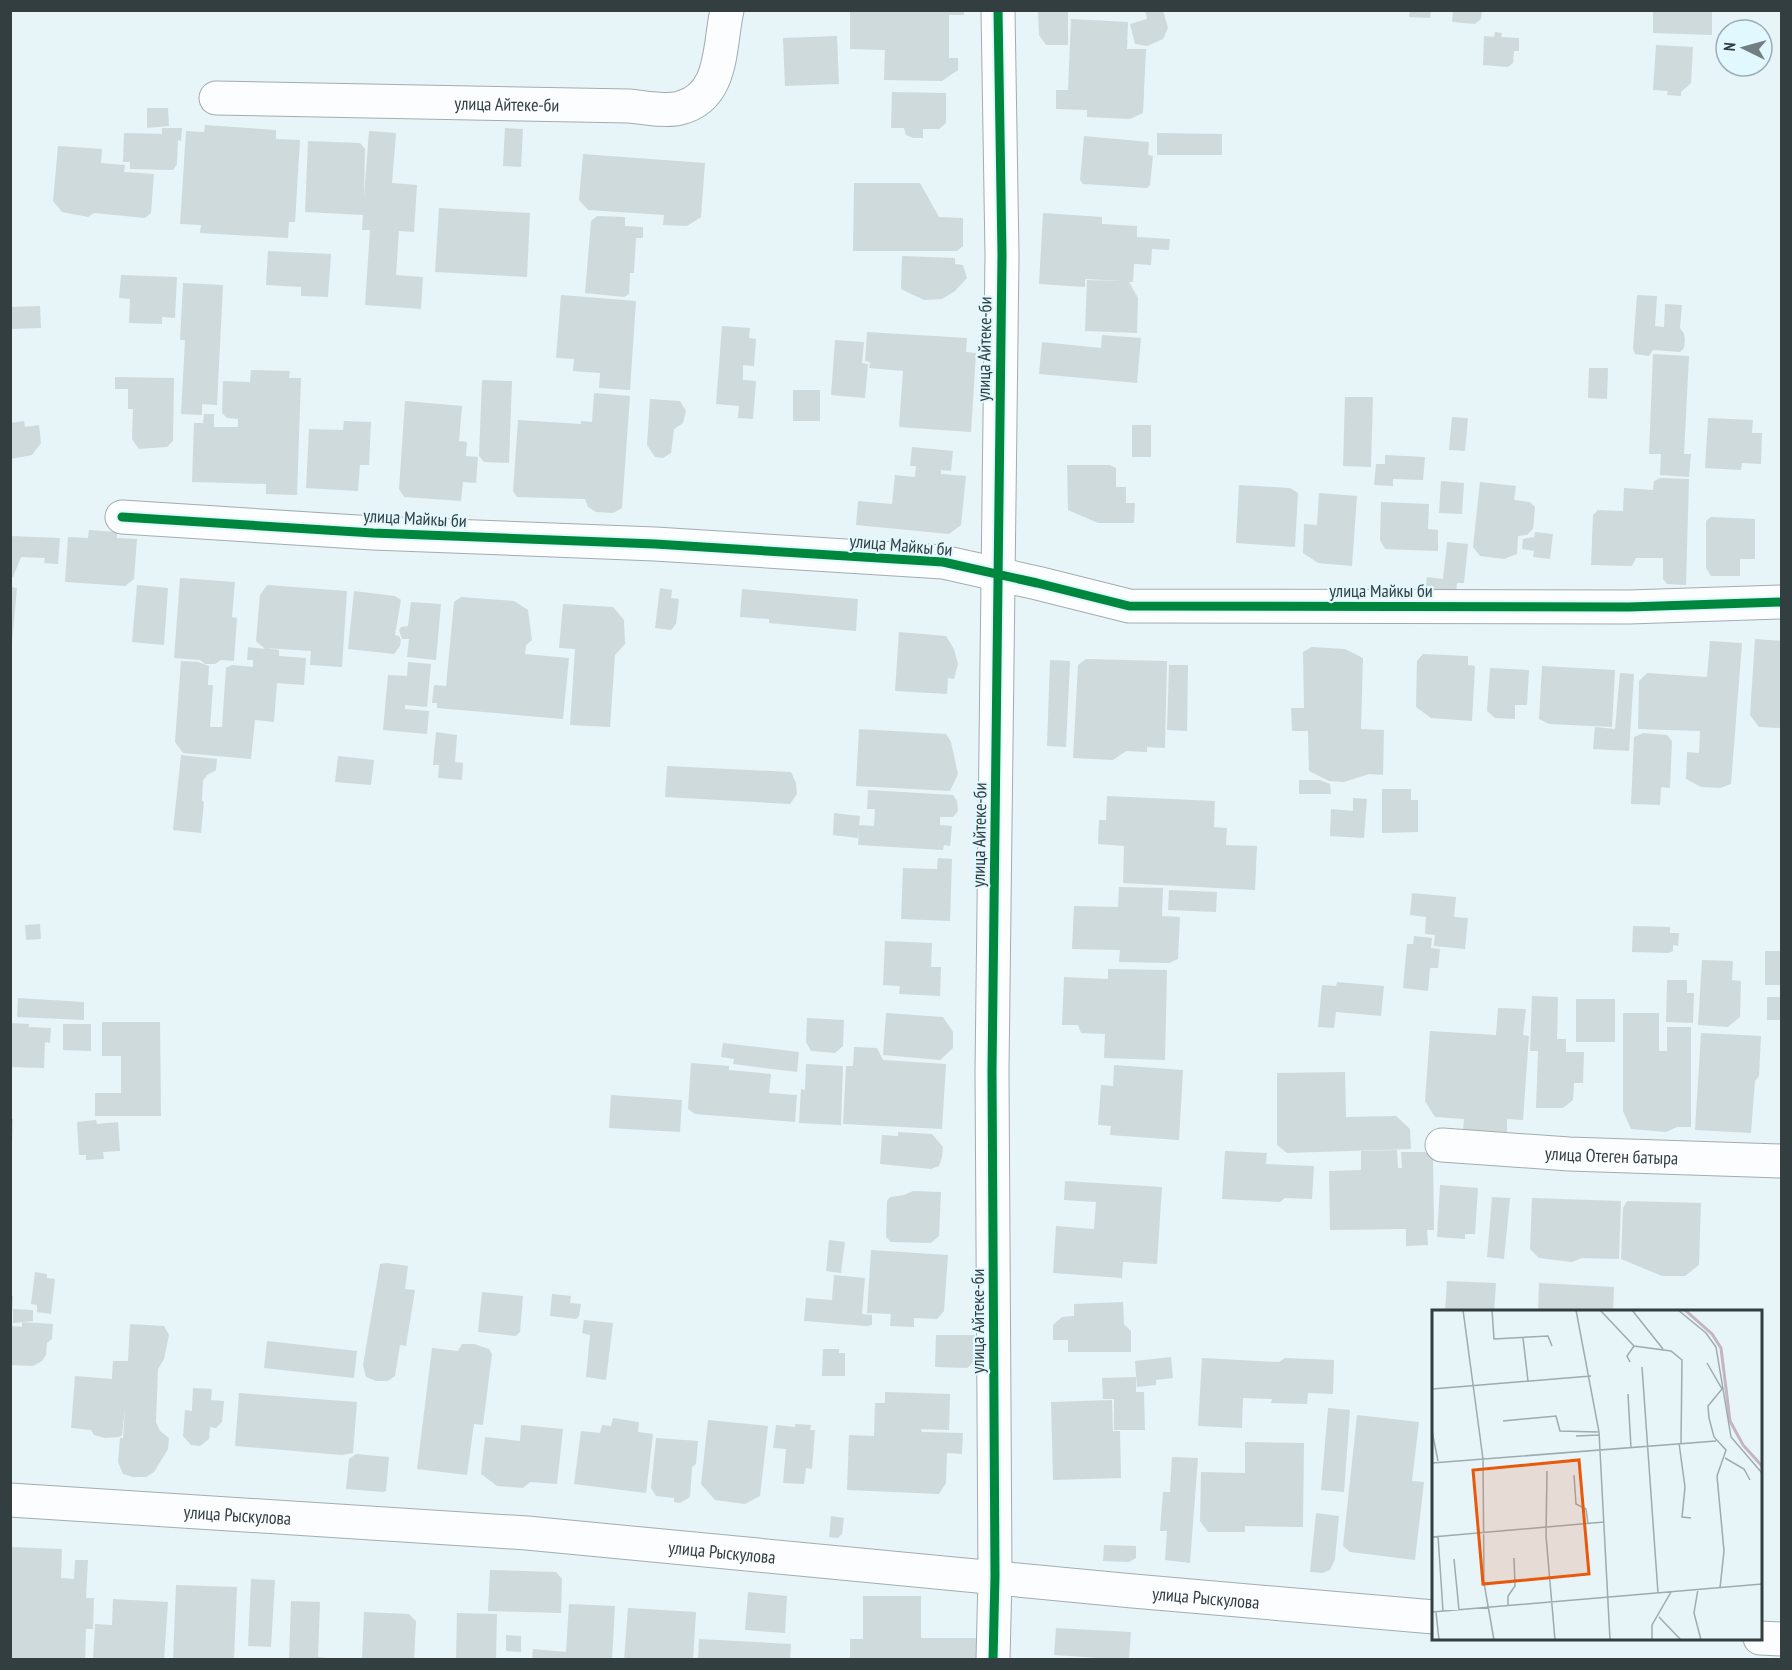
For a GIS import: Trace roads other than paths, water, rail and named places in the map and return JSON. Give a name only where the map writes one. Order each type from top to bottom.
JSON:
[{"type":"street","name":"улица Айтеке-би","points":[[216,98],[629,106],[679,109],[698,100],[716,77],[727,10]]},
{"type":"street","name":"улица Айтеке-би","points":[[993,1659],[995,1576],[993,1071],[1002,255],[998,10]]},
{"type":"street","name":"улица Майкы би","points":[[122,517],[373,533],[655,544],[943,562],[1129,606],[1629,607],[1782,602]]},
{"type":"street","name":"улица Отеген батыра","points":[[1442,1145],[1592,1156],[1782,1161]]},
{"type":"street","name":"улица Рыскулова","points":[[10,1500],[527,1533],[995,1576],[1258,1603],[1432,1617]]},
{"type":"street","points":[[1762,1638],[1782,1639]]}]
